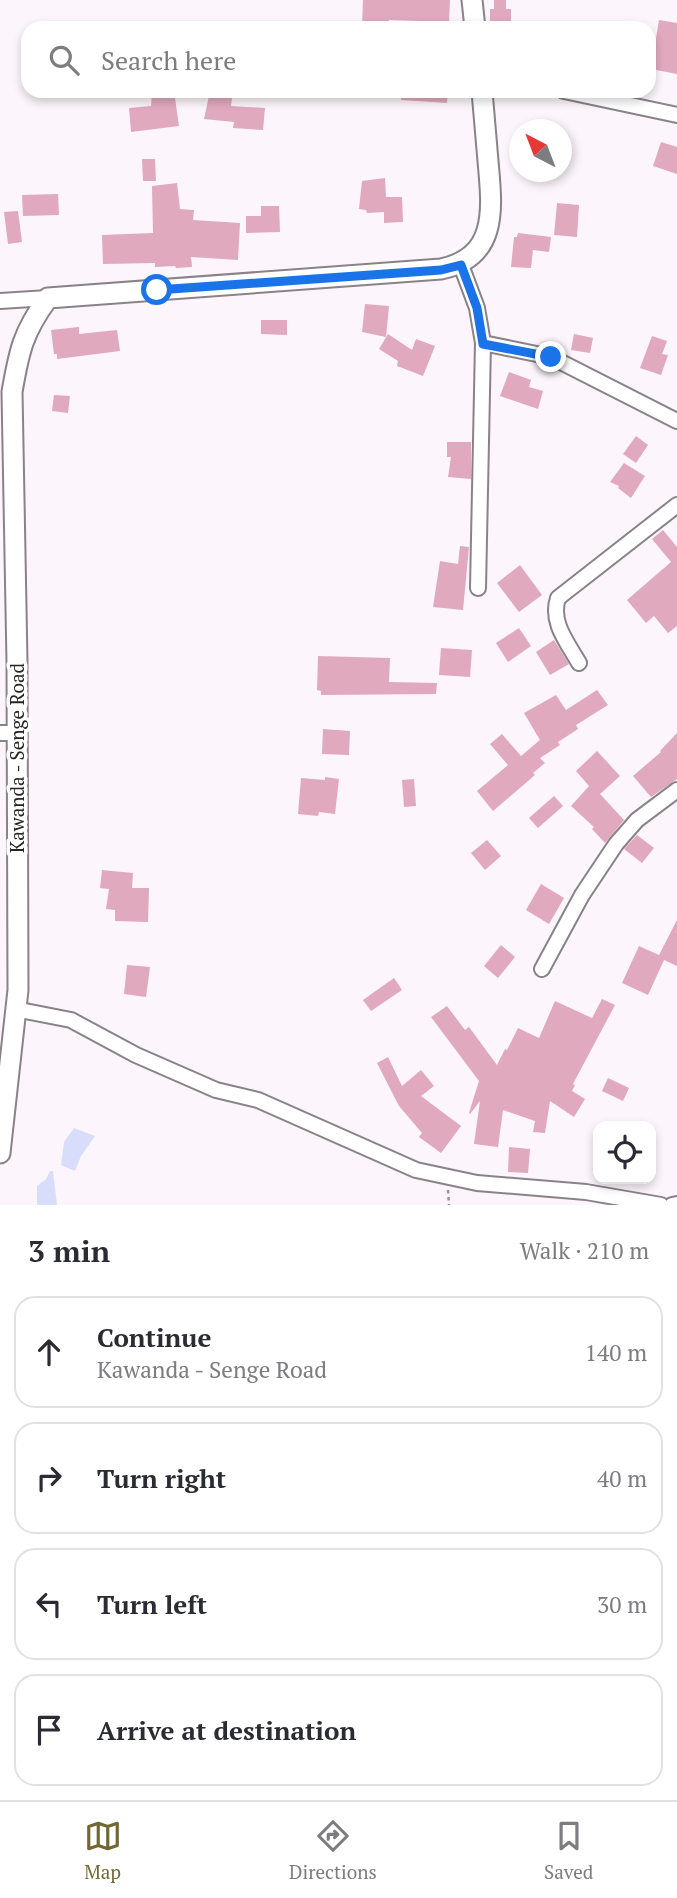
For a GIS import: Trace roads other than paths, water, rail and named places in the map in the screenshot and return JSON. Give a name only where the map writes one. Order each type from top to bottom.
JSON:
[{"type":"street","points":[[472,0],[474,21]]},
{"type":"street","points":[[0,301],[441,270],[461,265],[476,252],[487,234],[491,220],[492,201],[483,98]]},
{"type":"street","points":[[597,98],[677,115]]},
{"type":"street","points":[[461,265],[477,308],[483,344],[478,588]]},
{"type":"street","name":"Kawanda - Senge Road","points":[[0,1153],[18,990],[9,733],[12,393],[18,352],[30,323],[48,298]]},
{"type":"street","points":[[483,344],[551,357],[677,421]]},
{"type":"street","points":[[579,663],[554,619],[558,598],[677,505]]},
{"type":"street","points":[[542,969],[582,895],[616,845],[637,820],[677,790]]},
{"type":"street","points":[[15,1009],[71,1020],[136,1055],[216,1090],[258,1100],[416,1170],[477,1183],[586,1192],[661,1205]]},
{"type":"street","points":[[671,1205],[677,1205]]},
{"type":"water","points":[[74,1128],[95,1136],[81,1156],[75,1171],[61,1165],[64,1142]]},
{"type":"water","points":[[53,1171],[57,1205],[37,1205],[37,1186]]}]
